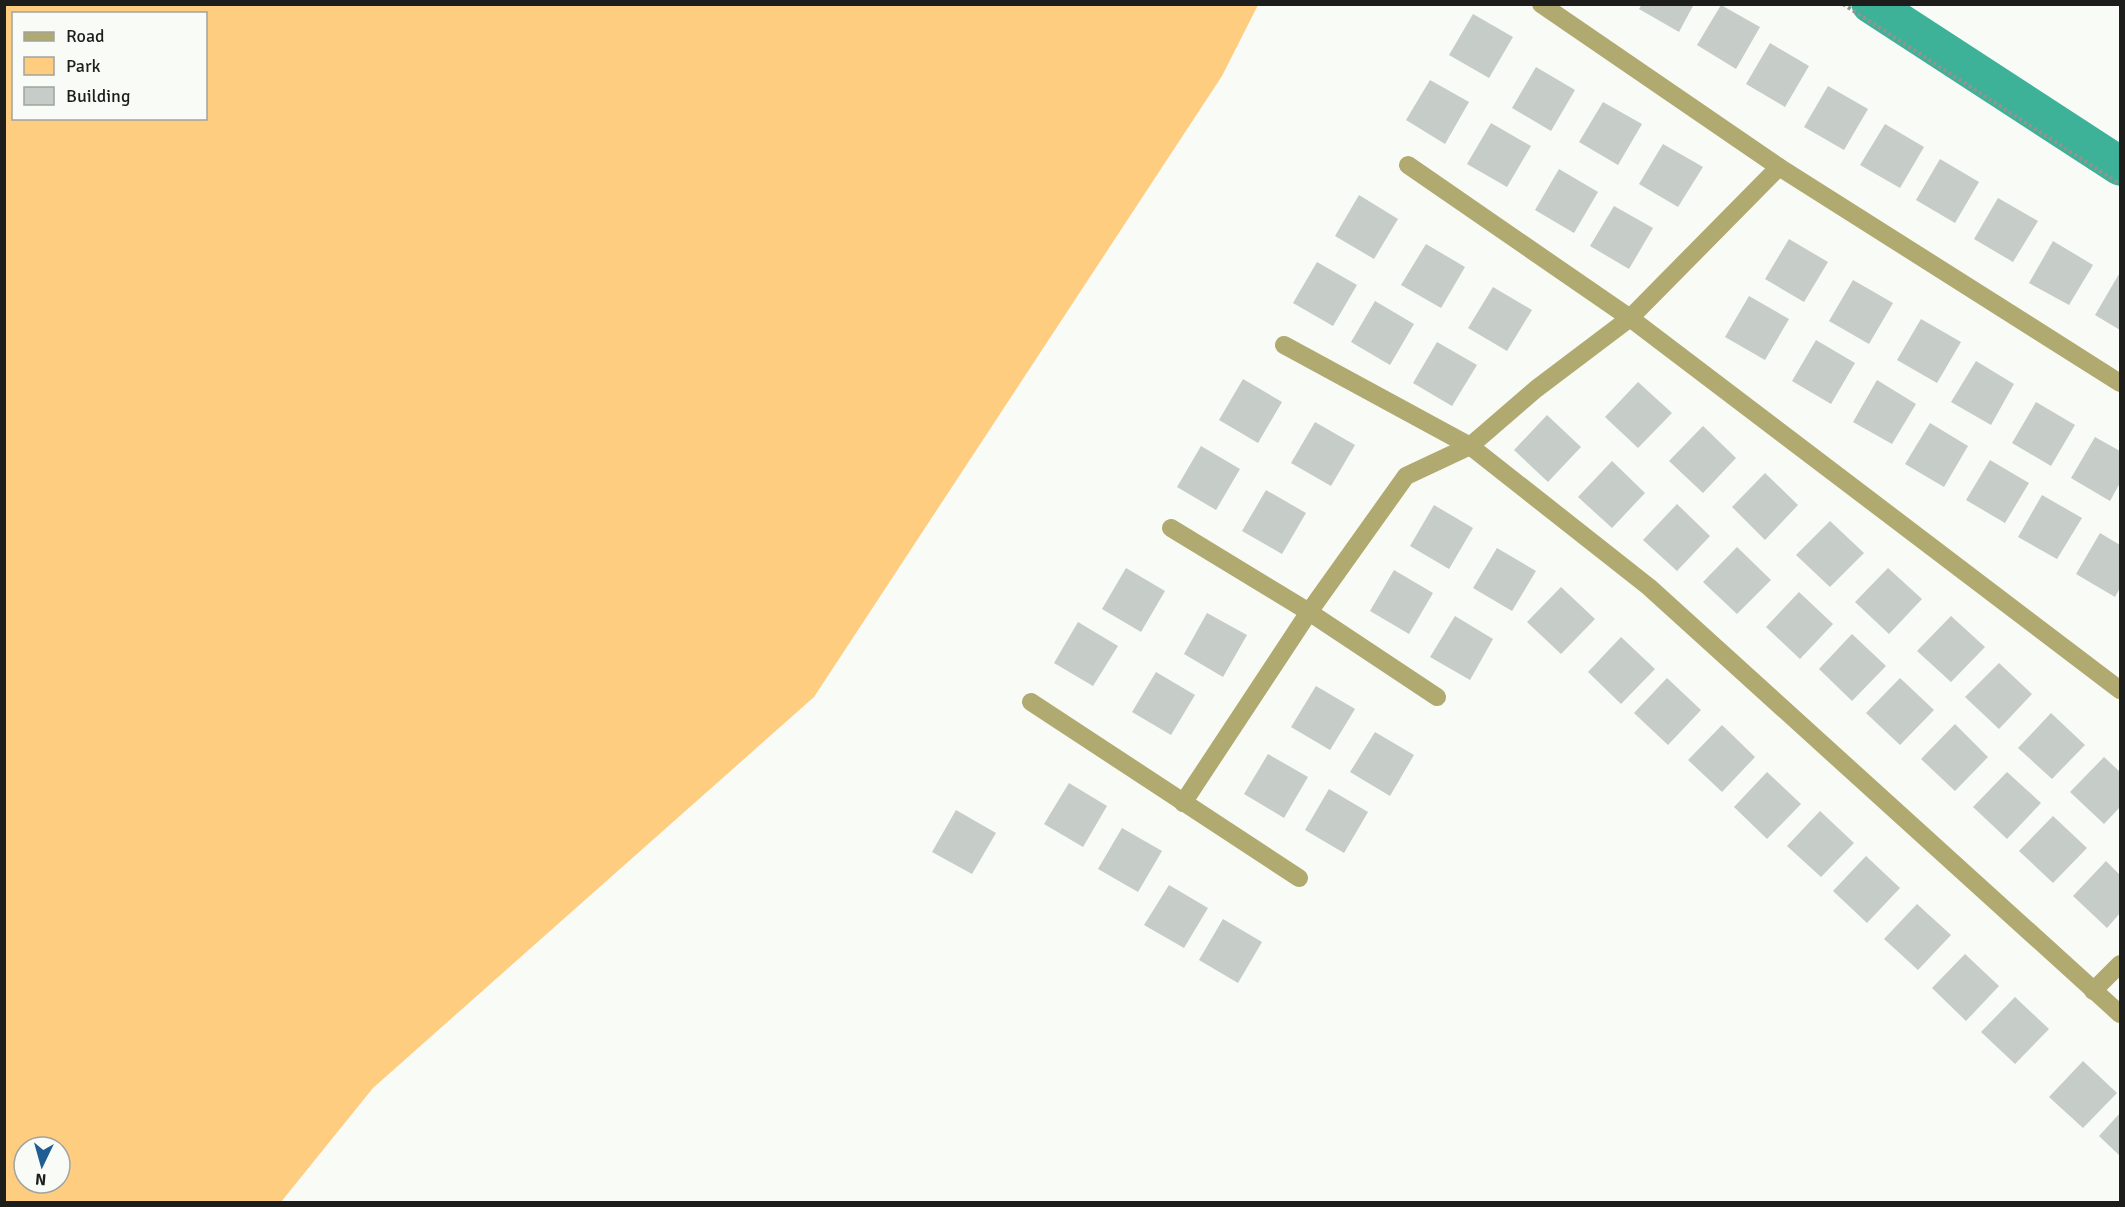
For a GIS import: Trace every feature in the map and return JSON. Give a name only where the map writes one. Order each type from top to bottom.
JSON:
[{"type":"street","points":[[1541,4],[1779,167],[2121,383]]},
{"type":"street","points":[[1408,165],[1630,318],[2121,690]]},
{"type":"street","points":[[1183,803],[1310,612],[1407,476],[1470,446],[1536,389],[1630,318],[1779,167]]},
{"type":"street","points":[[1284,345],[1470,446],[1648,587],[2121,1014]]},
{"type":"street","points":[[1171,528],[1310,612],[1437,697]]},
{"type":"street","points":[[1031,702],[1299,878]]},
{"type":"street","points":[[2093,991],[2121,964]]},
{"type":"path","points":[[1843,4],[2121,184]]},
{"type":"green space","points":[[5,4],[1258,4],[1222,76],[814,697],[373,1088],[281,1202],[5,1202]]},
{"type":"building","points":[[1642,4],[1694,4],[1679,32],[1639,9]]},
{"type":"building","points":[[1721,5],[1760,27],[1736,69],[1697,45]]},
{"type":"building","points":[[1473,14],[1513,37],[1489,78],[1449,55]]},
{"type":"building","points":[[1770,43],[1809,66],[1785,107],[1746,84]]},
{"type":"building","points":[[1536,67],[1575,90],[1551,131],[1512,108]]},
{"type":"building","points":[[1430,80],[1469,102],[1445,144],[1406,120]]},
{"type":"building","points":[[1828,86],[1868,109],[1844,150],[1804,127]]},
{"type":"building","points":[[1603,102],[1642,124],[1618,165],[1579,142]]},
{"type":"building","points":[[1491,123],[1531,146],[1507,187],[1467,164]]},
{"type":"building","points":[[1885,124],[1924,147],[1900,188],[1860,165]]},
{"type":"building","points":[[1663,144],[1703,167],[1678,207],[1639,184]]},
{"type":"building","points":[[1940,159],[1979,182],[1955,223],[1916,200]]},
{"type":"building","points":[[1559,169],[1598,192],[1574,233],[1535,210]]},
{"type":"building","points":[[1359,195],[1398,219],[1374,259],[1335,236]]},
{"type":"building","points":[[1998,198],[2038,221],[2013,262],[1974,239]]},
{"type":"building","points":[[1614,206],[1653,228],[1629,269],[1590,246]]},
{"type":"building","points":[[1789,239],[1828,262],[1804,302],[1765,279]]},
{"type":"building","points":[[2053,241],[2093,265],[2069,305],[2029,283]]},
{"type":"building","points":[[1426,244],[1465,267],[1441,308],[1401,285]]},
{"type":"building","points":[[1317,262],[1357,285],[1333,326],[1293,303]]},
{"type":"building","points":[[2120,275],[2120,330],[2095,315]]},
{"type":"building","points":[[1853,280],[1893,303],[1869,344],[1829,321]]},
{"type":"building","points":[[1493,287],[1532,310],[1507,351],[1468,328]]},
{"type":"building","points":[[1749,296],[1789,319],[1765,360],[1725,337]]},
{"type":"building","points":[[1375,301],[1414,324],[1390,365],[1351,342]]},
{"type":"building","points":[[1921,319],[1961,342],[1937,383],[1897,360]]},
{"type":"building","points":[[1816,340],[1855,363],[1831,404],[1792,381]]},
{"type":"building","points":[[1437,342],[1477,365],[1452,406],[1413,383]]},
{"type":"building","points":[[1976,361],[2014,384],[1991,425],[1951,402]]},
{"type":"building","points":[[1243,379],[1282,402],[1258,443],[1219,420]]},
{"type":"building","points":[[1877,380],[1916,404],[1892,444],[1853,422]]},
{"type":"building","points":[[1638,382],[1672,413],[1638,448],[1605,417]]},
{"type":"building","points":[[2036,402],[2075,425],[2051,466],[2012,443]]},
{"type":"building","points":[[1547,415],[1581,447],[1548,482],[1514,450]]},
{"type":"building","points":[[1315,422],[1355,445],[1331,486],[1291,463]]},
{"type":"building","points":[[1930,423],[1968,446],[1944,487],[1905,464]]},
{"type":"building","points":[[1703,426],[1736,458],[1703,493],[1669,461]]},
{"type":"building","points":[[2095,437],[2120,451],[2120,483],[2110,501],[2071,478]]},
{"type":"building","points":[[1201,446],[1240,469],[1216,510],[1177,487]]},
{"type":"building","points":[[1990,460],[2029,483],[2005,523],[1966,500]]},
{"type":"building","points":[[1612,461],[1645,493],[1612,528],[1578,497]]},
{"type":"building","points":[[1765,473],[1798,505],[1765,540],[1732,507]]},
{"type":"building","points":[[1266,490],[1306,513],[1282,554],[1242,531]]},
{"type":"building","points":[[2042,495],[2082,518],[2057,559],[2018,537]]},
{"type":"building","points":[[1677,504],[1710,536],[1677,571],[1643,540]]},
{"type":"building","points":[[1434,505],[1473,528],[1449,569],[1410,546]]},
{"type":"building","points":[[1830,521],[1864,553],[1830,587],[1796,555]]},
{"type":"building","points":[[2100,533],[2120,545],[2120,588],[2115,597],[2076,574]]},
{"type":"building","points":[[1737,547],[1771,580],[1737,614],[1703,582]]},
{"type":"building","points":[[1497,548],[1536,571],[1512,611],[1473,588]]},
{"type":"building","points":[[1126,568],[1165,591],[1141,632],[1102,609]]},
{"type":"building","points":[[1888,568],[1922,599],[1889,634],[1855,602]]},
{"type":"building","points":[[1394,570],[1433,593],[1409,634],[1370,611]]},
{"type":"building","points":[[1561,587],[1595,619],[1561,654],[1527,622]]},
{"type":"building","points":[[1799,592],[1833,624],[1800,659],[1766,627]]},
{"type":"building","points":[[1207,613],[1247,635],[1223,677],[1184,654]]},
{"type":"building","points":[[1455,616],[1493,639],[1470,680],[1430,657]]},
{"type":"building","points":[[1951,616],[1985,647],[1951,682],[1917,651]]},
{"type":"building","points":[[1078,622],[1118,646],[1093,686],[1054,663]]},
{"type":"building","points":[[1852,634],[1886,666],[1852,701],[1819,669]]},
{"type":"building","points":[[1621,637],[1655,669],[1621,704],[1588,672]]},
{"type":"building","points":[[1999,663],[2032,694],[1999,729],[1965,697]]},
{"type":"building","points":[[1156,672],[1195,695],[1171,735],[1132,712]]},
{"type":"building","points":[[1667,678],[1701,710],[1668,745],[1634,713]]},
{"type":"building","points":[[1900,678],[1934,710],[1900,745],[1866,713]]},
{"type":"building","points":[[1316,686],[1355,709],[1330,750],[1291,727]]},
{"type":"building","points":[[2051,713],[2085,745],[2052,779],[2018,748]]},
{"type":"building","points":[[1955,724],[1988,757],[1955,791],[1921,759]]},
{"type":"building","points":[[1722,725],[1755,757],[1722,792],[1688,760]]},
{"type":"building","points":[[1375,732],[1414,755],[1390,796],[1350,772]]},
{"type":"building","points":[[1268,754],[1308,777],[1284,818],[1244,794]]},
{"type":"building","points":[[2104,757],[2120,772],[2120,807],[2104,824],[2070,792]]},
{"type":"building","points":[[1767,772],[1801,804],[1767,839],[1734,807]]},
{"type":"building","points":[[2007,772],[2041,803],[2007,839],[1973,807]]},
{"type":"building","points":[[1069,783],[1107,806],[1083,847],[1044,824]]},
{"type":"building","points":[[1329,789],[1368,812],[1344,853],[1305,830]]},
{"type":"building","points":[[956,810],[996,833],[972,874],[932,852]]},
{"type":"building","points":[[1820,811],[1854,843],[1821,877],[1787,846]]},
{"type":"building","points":[[2053,816],[2087,848],[2053,883],[2019,851]]},
{"type":"building","points":[[1122,828],[1162,851],[1138,892],[1098,869]]},
{"type":"building","points":[[1866,856],[1900,888],[1867,923],[1833,891]]},
{"type":"building","points":[[2106,861],[2120,875],[2120,913],[2107,928],[2073,896]]},
{"type":"building","points":[[1169,885],[1208,908],[1184,948],[1144,925]]},
{"type":"building","points":[[1917,904],[1951,935],[1918,970],[1884,939]]},
{"type":"building","points":[[1223,919],[1262,942],[1238,983],[1199,960]]},
{"type":"building","points":[[1965,954],[1999,986],[1966,1021],[1932,988]]},
{"type":"building","points":[[2015,997],[2049,1029],[2015,1064],[1981,1032]]},
{"type":"building","points":[[2083,1061],[2117,1093],[2083,1128],[2049,1097]]},
{"type":"building","points":[[2120,1113],[2120,1156],[2099,1136]]},
{"type":"waterway","points":[[1871,4],[2120,166]]}]
